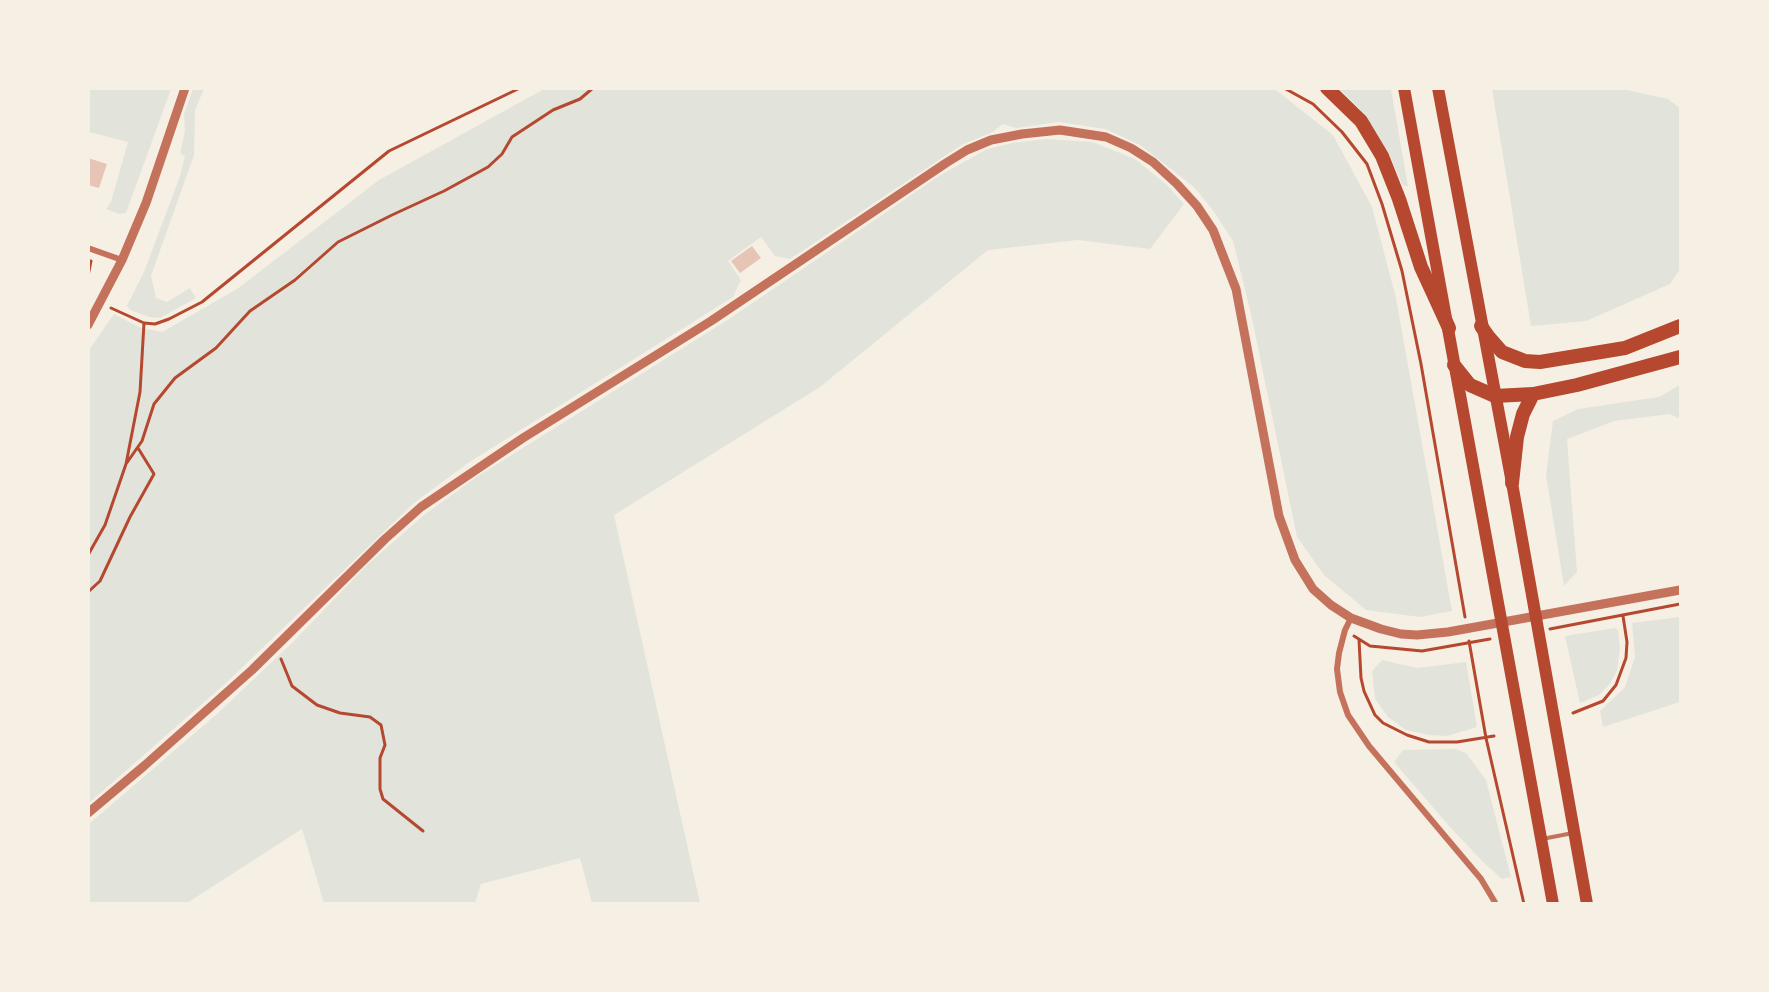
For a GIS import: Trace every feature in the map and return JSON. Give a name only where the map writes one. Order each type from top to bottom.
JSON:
[{"type":"highway","points":[[1327,88],[1361,121],[1382,156],[1421,267],[1449,328]]},
{"type":"highway","points":[[1404,88],[1553,903]]},
{"type":"highway","points":[[1438,88],[1587,903]]},
{"type":"highway","points":[[1481,326],[1502,352],[1525,361],[1540,362],[1624,348],[1680,326]]},
{"type":"highway","points":[[1454,365],[1470,385],[1495,396],[1533,394],[1577,385],[1680,357]]},
{"type":"highway","points":[[1512,483],[1521,422],[1533,394]]},
{"type":"street","points":[[88,325],[122,260],[146,203],[185,88]]},
{"type":"street","points":[[88,813],[144,766],[276,646],[385,539],[421,507],[475,469],[711,321],[960,154],[992,140],[1022,134],[1060,130],[1106,137],[1131,148],[1184,191],[1213,230],[1236,289],[1279,516],[1295,560],[1312,589],[1331,605],[1352,618],[1401,634],[1417,635],[1448,632],[1680,590]]},
{"type":"street","points":[[92,249],[122,260]]},
{"type":"street","points":[[1352,618],[1345,630],[1337,669],[1340,692],[1348,715],[1369,746],[1481,879],[1496,903]]},
{"type":"lane","points":[[1541,839],[1574,832]]},
{"type":"path","points":[[101,303],[144,323],[155,324],[169,319],[202,302],[389,150],[520,88]]},
{"type":"path","points":[[126,464],[142,441],[154,404],[175,378],[216,348],[250,311],[295,279],[338,242],[488,167],[502,154],[512,137],[553,110],[580,99],[593,88]]},
{"type":"path","points":[[1284,88],[1313,104],[1342,132],[1367,164],[1382,204],[1402,272],[1421,364],[1466,621]]},
{"type":"path","points":[[88,276],[92,249]]},
{"type":"path","points":[[88,555],[105,525],[126,464],[140,392],[144,323]]},
{"type":"path","points":[[88,592],[100,581],[130,517],[154,474],[137,448]]},
{"type":"path","points":[[1545,629],[1680,604]]},
{"type":"path","points":[[1573,713],[1603,701],[1617,685],[1626,658],[1627,642],[1623,616]]},
{"type":"path","points":[[1468,633],[1486,738],[1524,903]]},
{"type":"path","points":[[1450,646],[1497,638]]},
{"type":"path","points":[[1359,640],[1364,691],[1375,715],[1383,723],[1407,735],[1429,742],[1457,742],[1494,736]]},
{"type":"path","points":[[276,646],[292,686],[317,705],[340,713],[370,717],[381,724],[385,744],[380,758],[380,789],[383,800],[423,831]]},
{"type":"shaded area","points":[[88,89],[171,89],[126,213],[119,214],[106,209],[111,202],[128,142],[89,132]]},
{"type":"shaded area","points":[[193,89],[204,89],[195,110],[194,155],[151,276],[156,298],[167,302],[190,288],[196,298],[160,318],[149,317],[130,310],[127,306],[144,272],[180,176],[185,156],[180,154],[185,131],[184,114]]},
{"type":"shaded area","points":[[544,89],[1276,90],[1333,135],[1372,207],[1396,298],[1452,611],[1420,617],[1366,610],[1324,575],[1297,537],[1251,314],[1233,241],[1194,187],[1140,145],[1105,129],[1059,122],[1016,128],[1003,124],[991,133],[963,144],[790,259],[775,256],[761,237],[728,261],[741,280],[733,297],[468,463],[414,503],[227,682],[89,803],[89,350],[114,314],[141,328],[162,332],[237,289],[379,180]]},
{"type":"shaded area","points":[[1339,89],[1391,89],[1408,186],[1402,184],[1389,153],[1360,109]]},
{"type":"shaded area","points":[[1492,89],[1623,89],[1668,99],[1680,108],[1680,269],[1670,284],[1586,321],[1531,326]]},
{"type":"shaded area","points":[[1047,139],[1093,142],[1135,159],[1167,185],[1184,204],[1150,249],[1078,240],[988,250],[820,387],[614,515],[700,903],[592,903],[580,858],[481,884],[475,903],[324,903],[302,829],[187,903],[89,904],[89,824],[218,713],[293,642],[367,565],[424,515],[478,476],[729,319],[939,176],[987,149],[1012,143]]},
{"type":"shaded area","points":[[1680,385],[1680,419],[1670,414],[1614,421],[1567,439],[1577,572],[1564,586],[1546,475],[1553,421],[1578,409],[1659,397]]},
{"type":"shaded area","points":[[1680,617],[1680,702],[1603,727],[1600,711],[1625,687],[1635,657],[1632,623]]},
{"type":"shaded area","points":[[1615,628],[1618,630],[1620,648],[1617,671],[1610,684],[1599,695],[1580,703],[1565,636]]},
{"type":"shaded area","points":[[1382,660],[1417,668],[1466,662],[1477,727],[1447,736],[1406,730],[1388,717],[1375,699],[1372,671]]},
{"type":"shaded area","points":[[1456,749],[1466,753],[1486,780],[1511,877],[1502,879],[1484,863],[1394,762],[1403,750]]},
{"type":"building","points":[[88,158],[107,164],[99,188],[88,185]]},
{"type":"building","points":[[752,246],[761,258],[740,273],[731,261]]}]
